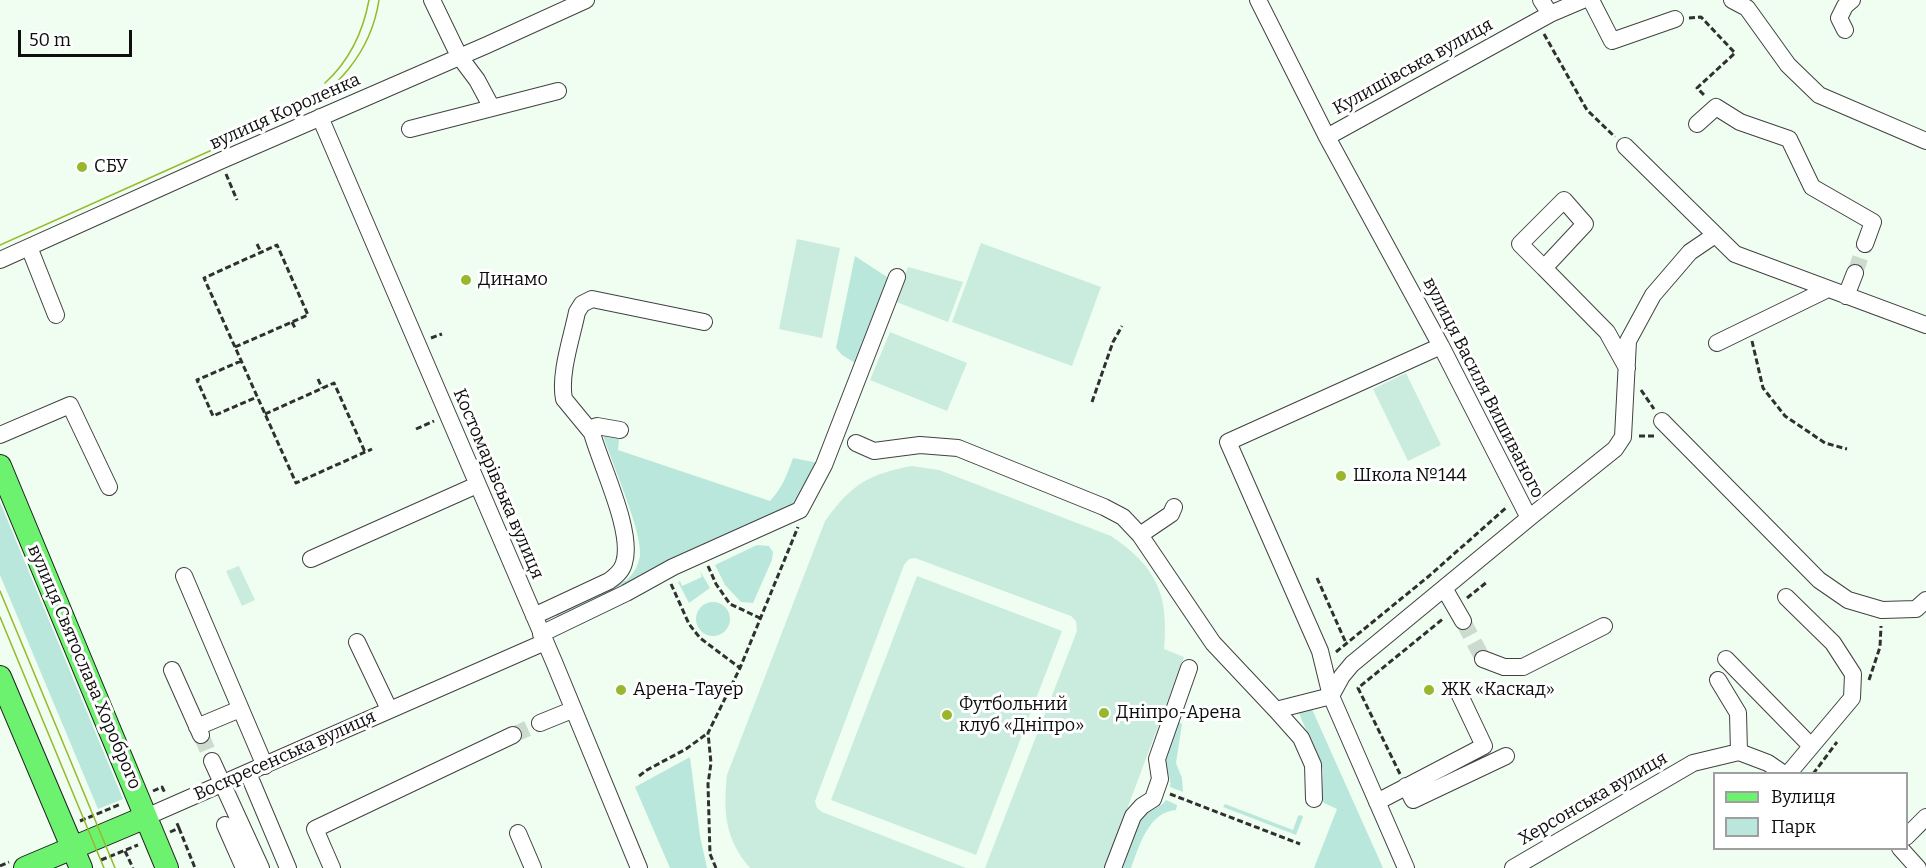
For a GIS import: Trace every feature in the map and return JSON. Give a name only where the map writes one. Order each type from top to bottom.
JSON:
[{"type":"main road","name":"вулиця Святослава Хороброго","points":[[0,466],[167,868]]},
{"type":"main road","points":[[0,677],[85,859]]},
{"type":"main road","name":"Воскресенська вулиця","points":[[25,868],[85,859],[146,817]]},
{"type":"street","points":[[432,0],[459,56],[477,80],[492,108]]},
{"type":"street","name":"вулиця Короленка","points":[[0,260],[586,0]]},
{"type":"street","name":"вулиця Василя Вишиваного","points":[[1258,0],[1327,137],[1441,346],[1529,518],[1352,664],[1331,696]]},
{"type":"street","name":"Кулишівська вулиця","points":[[1327,137],[1543,12],[1583,0]]},
{"type":"street","points":[[1591,0],[1612,41],[1675,19]]},
{"type":"street","points":[[1732,0],[1747,8],[1788,65],[1819,95],[1926,141]]},
{"type":"street","points":[[1845,30],[1839,18],[1845,6],[1852,0]]},
{"type":"street","points":[[410,129],[558,91]]},
{"type":"street","points":[[1697,124],[1716,107],[1740,122],[1789,139],[1812,187],[1873,222],[1865,244]]},
{"type":"street","name":"Костомарівська вулиця","points":[[320,117],[534,616],[639,868]]},
{"type":"street","points":[[1624,146],[1736,254],[1926,326]]},
{"type":"street","points":[[1529,518],[1615,449],[1623,437],[1628,341],[1653,295],[1690,252],[1715,235]]},
{"type":"street","points":[[29,248],[56,315]]},
{"type":"street","points":[[1544,268],[1607,332],[1627,369]]},
{"type":"street","points":[[1846,296],[1854,273]]},
{"type":"street","name":"Воскресенська вулиця","points":[[146,817],[265,766],[543,638],[673,567],[800,510],[824,465],[897,277]]},
{"type":"street","points":[[1717,343],[1828,289]]},
{"type":"street","points":[[534,616],[609,581],[619,574],[624,563],[626,547],[621,516],[592,434],[569,406],[562,393],[577,312],[582,304],[592,299],[704,322]]},
{"type":"street","points":[[1407,868],[1331,696],[1320,651],[1228,442],[1441,346]]},
{"type":"street","points":[[0,435],[70,405],[109,488]]},
{"type":"street","points":[[1662,421],[1819,580],[1848,600],[1882,610],[1916,609],[1926,600]]},
{"type":"street","points":[[592,434],[594,427],[597,426],[620,429]]},
{"type":"street","points":[[855,442],[874,451],[920,445],[957,448],[1104,507],[1123,517],[1140,535],[1214,643],[1301,738],[1313,765],[1314,799]]},
{"type":"street","points":[[311,559],[477,484]]},
{"type":"street","points":[[1140,535],[1171,514],[1174,507]]},
{"type":"street","points":[[184,576],[265,766]]},
{"type":"street","points":[[1444,588],[1459,615]]},
{"type":"street","points":[[1786,597],[1833,643],[1853,674],[1852,698],[1790,772]]},
{"type":"street","points":[[1483,659],[1504,667],[1523,667],[1604,626]]},
{"type":"street","points":[[357,642],[388,709]]},
{"type":"street","points":[[1726,659],[1811,746]]},
{"type":"street","points":[[1113,868],[1133,816],[1153,799],[1160,779],[1157,759],[1189,668]]},
{"type":"street","points":[[172,670],[199,731],[240,709]]},
{"type":"street","points":[[1718,680],[1738,713],[1739,752],[1768,763],[1781,772]]},
{"type":"street","points":[[1377,802],[1484,746],[1456,689]]},
{"type":"street","points":[[1276,710],[1331,696]]},
{"type":"street","points":[[540,723],[572,710]]},
{"type":"street","points":[[332,868],[315,829],[513,735]]},
{"type":"street","name":"Херсонська вулиця","points":[[1513,868],[1693,763],[1739,752]]},
{"type":"street","points":[[1406,786],[1413,800],[1506,756]]},
{"type":"street","points":[[212,761],[261,868]]},
{"type":"street","points":[[248,773],[288,868]]},
{"type":"street","points":[[1908,835],[1926,817]]},
{"type":"street","points":[[225,825],[244,868]]},
{"type":"street","points":[[518,833],[533,868]]},
{"type":"street","points":[[1901,850],[1918,868]]},
{"type":"path","points":[[1543,12],[1587,111],[1624,146]]},
{"type":"path","points":[[1675,19],[1701,17],[1735,53],[1697,88],[1716,107]]},
{"type":"path","points":[[220,161],[237,200]]},
{"type":"path","points":[[257,244],[261,252]]},
{"type":"path","points":[[235,347],[308,315],[277,245],[204,278],[296,483],[372,449]]},
{"type":"path","points":[[292,322],[296,330]]},
{"type":"path","points":[[1092,402],[1113,342],[1122,326]]},
{"type":"path","points":[[1749,328],[1763,388],[1785,416],[1825,443],[1847,449]]},
{"type":"path","points":[[241,361],[197,380],[213,416],[257,397]]},
{"type":"path","points":[[1627,369],[1662,421]]},
{"type":"path","points":[[318,379],[322,388]]},
{"type":"path","points":[[265,414],[334,383],[365,452]]},
{"type":"path","points":[[416,429],[448,416]]},
{"type":"path","points":[[1623,437],[1676,435]]},
{"type":"path","points":[[1322,662],[1429,576],[1506,510],[1508,503]]},
{"type":"path","points":[[639,776],[686,749],[708,733],[740,668],[802,518]]},
{"type":"path","points":[[708,568],[730,604],[761,618]]},
{"type":"path","points":[[1317,578],[1346,643]]},
{"type":"path","points":[[1396,767],[1358,688],[1459,615],[1487,582]]},
{"type":"path","points":[[672,585],[689,624],[700,638],[740,668]]},
{"type":"path","points":[[708,733],[711,763],[708,784],[710,854],[716,868]]},
{"type":"path","points":[[148,792],[162,787],[165,793]]},
{"type":"path","points":[[1173,796],[1299,844]]},
{"type":"path","points":[[78,821],[125,802]]},
{"type":"path","points":[[175,819],[195,868]]},
{"type":"path","points":[[166,834],[179,828]]},
{"type":"path","points":[[85,859],[125,851],[139,845]]},
{"type":"path","points":[[125,851],[133,868]]},
{"type":"green space","points":[[797,239],[840,248],[822,338],[779,329]]},
{"type":"green space","points":[[981,243],[1101,287],[1072,366],[952,322]]},
{"type":"green space","points":[[855,256],[890,279],[857,364],[842,355],[836,348]]},
{"type":"green space","points":[[908,267],[963,282],[948,322],[894,301]]},
{"type":"green space","points":[[890,332],[967,363],[947,411],[870,380]]},
{"type":"green space","points":[[1406,373],[1441,445],[1408,461],[1373,389]]},
{"type":"green space","points":[[603,435],[615,436],[619,439],[618,450],[770,501],[784,481],[793,458],[818,463],[795,508],[558,617],[556,613],[627,580],[632,575],[640,556],[637,531]]},
{"type":"green space","name":"Дніпро-Арена","points":[[912,466],[939,470],[1111,536],[1139,559],[1157,584],[1164,613],[1164,649],[1184,657],[1105,868],[985,868],[1077,631],[1076,621],[1071,616],[915,558],[909,559],[904,565],[815,801],[817,808],[822,812],[966,868],[750,868],[735,846],[726,813],[727,775],[825,521],[843,498],[862,483],[872,477]]},
{"type":"green space","points":[[0,502],[123,799],[98,809],[0,575]]},
{"type":"green space","points":[[757,545],[769,546],[773,552],[772,560],[753,603],[741,602],[725,585],[715,565]]},
{"type":"green space","points":[[239,566],[255,600],[242,606],[226,571]]},
{"type":"green space","points":[[700,571],[710,588],[689,603],[678,582],[680,581],[682,586],[702,577]]},
{"type":"green space","name":"Футбольний клуб «Дніпро»","points":[[917,576],[1062,631],[976,855],[831,800]]},
{"type":"green space","points":[[713,602],[725,607],[730,619],[725,631],[713,636],[701,631],[696,619],[701,607]]},
{"type":"green space","points":[[1311,707],[1383,868],[1314,868],[1337,809],[1322,800],[1323,770],[1299,713]]},
{"type":"green space","points":[[1178,721],[1182,724],[1176,763],[1182,778],[1183,792],[1170,787],[1165,763],[1168,747]]},
{"type":"green space","points":[[690,757],[700,836],[707,868],[670,868],[635,787]]},
{"type":"green space","points":[[1166,800],[1177,805],[1176,810],[1158,817],[1141,841],[1131,868],[1122,868],[1139,823],[1145,815]]},
{"type":"green space","points":[[1225,804],[1293,830],[1298,816],[1303,817],[1296,835],[1223,807]]},
{"type":"tunnel","points":[[1855,273],[1865,244]]},
{"type":"tunnel","points":[[1463,621],[1483,659]]},
{"type":"tunnel","points":[[513,735],[540,723]]},
{"type":"tunnel","points":[[201,735],[212,761]]},
{"type":"tram line","points":[[325,83],[348,56],[354,45],[369,0]]},
{"type":"tram line","points":[[0,245],[307,106],[349,69],[368,37],[379,0]]},
{"type":"tram line","points":[[0,591],[115,868]]},
{"type":"tram line","points":[[0,617],[104,868]]},
{"type":"place","name":"СБУ","points":[[82,167]]},
{"type":"place","name":"Динамо","points":[[466,280]]},
{"type":"place","name":"Школа №144","points":[[1341,476]]},
{"type":"place","name":"Арена-Тауер","points":[[621,690]]},
{"type":"place","name":"ЖК «Каскад»","points":[[1429,690]]},
{"type":"place","name":"Дніпро-Арена","points":[[1104,713]]},
{"type":"place","name":"Футбольний клуб «Дніпро»","points":[[947,715]]}]
